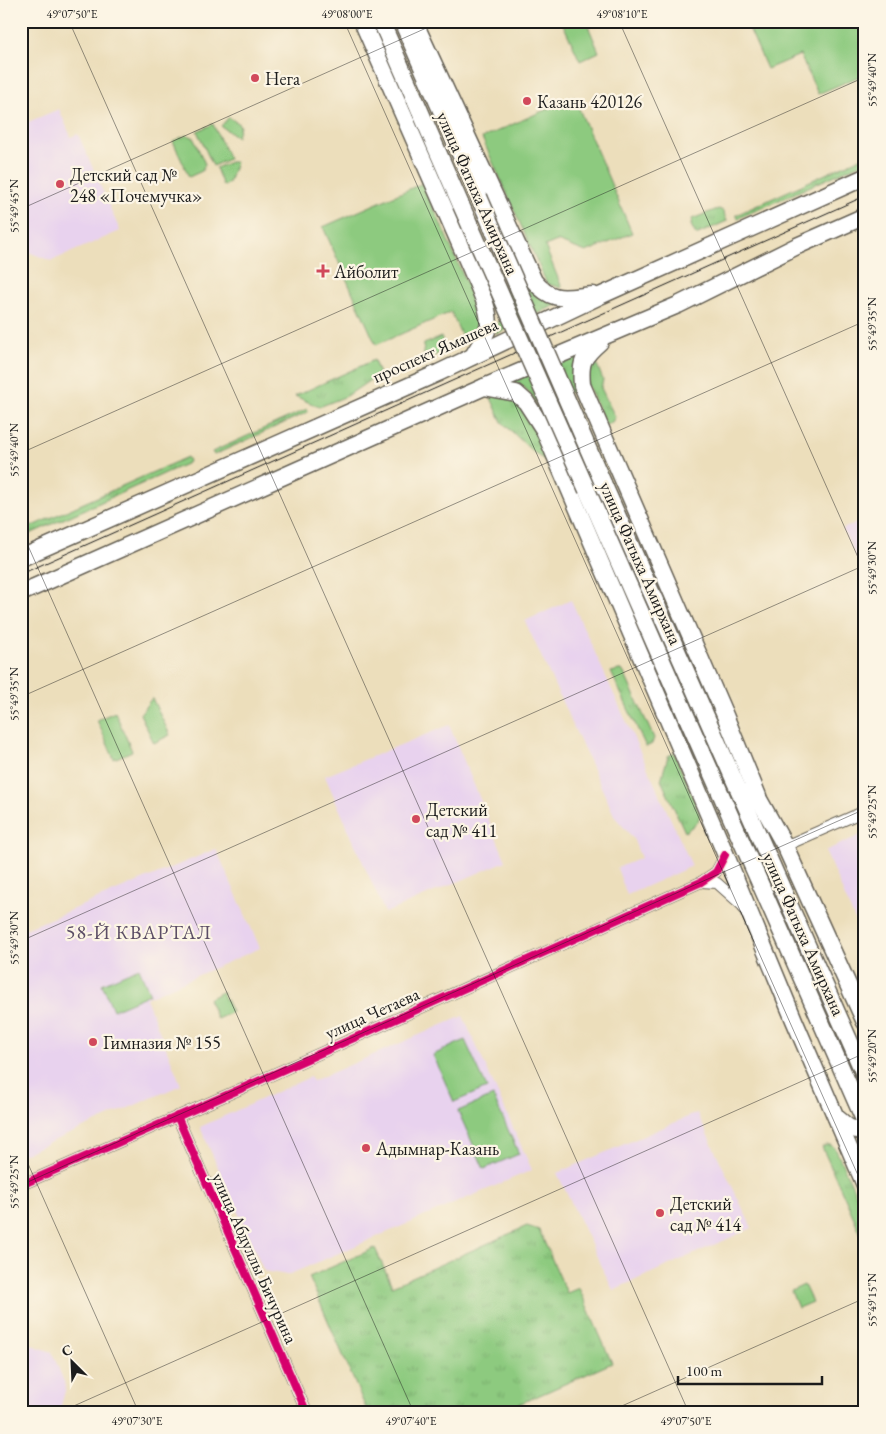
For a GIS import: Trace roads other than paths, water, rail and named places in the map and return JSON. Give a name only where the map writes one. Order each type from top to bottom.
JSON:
[{"type":"main road","points":[[362,21],[471,269],[489,318],[488,328],[473,356]]},
{"type":"main road","name":"улица Фатыха Амирхана","points":[[381,21],[865,1122]]},
{"type":"main road","name":"улица Фатыха Амирхана","points":[[402,21],[603,483],[865,1076]]},
{"type":"main road","points":[[414,21],[534,281],[544,293],[558,298],[602,295]]},
{"type":"main road","name":"проспект Ямашева","points":[[21,558],[473,356],[602,295],[865,177]]},
{"type":"main road","points":[[21,594],[484,386],[678,305],[865,216]]},
{"type":"main road","points":[[471,269],[488,282],[511,278],[517,269],[519,261],[517,246]]},
{"type":"main road","points":[[609,334],[585,355],[581,367],[582,385],[758,796]]},
{"type":"main road","points":[[484,386],[516,393],[526,402],[544,430],[865,1185]]},
{"type":"main road","points":[[544,430],[543,416],[546,407],[555,400],[572,396],[580,399],[593,410]]},
{"type":"main road","points":[[706,716],[758,796],[785,846],[865,1022]]},
{"type":"main road","points":[[705,759],[724,851]]},
{"type":"main road","points":[[834,1115],[848,1127],[865,1133]]},
{"type":"street","points":[[785,846],[865,811]]},
{"type":"street","name":"улица Четаева","points":[[21,1185],[245,1087],[701,882],[716,872],[724,851]]},
{"type":"street","points":[[701,882],[717,883],[749,912]]},
{"type":"street","name":"улица Абдуллы Бичурина","points":[[177,1116],[307,1413]]},
{"type":"tram line","points":[[21,574],[865,196]]},
{"type":"place","name":"Нега","points":[[255,78]]},
{"type":"place","name":"Казань 420126","points":[[527,101]]},
{"type":"place","name":"Детский сад № 248 «Почемучка»","points":[[60,184]]},
{"type":"place","name":"Айболит","points":[[323,271]]},
{"type":"place","name":"Детский сад № 411","points":[[416,819]]},
{"type":"place","name":"Гимназия № 155","points":[[93,1042]]},
{"type":"place","name":"Адымнар-Казань","points":[[366,1148]]},
{"type":"place","name":"Детский сад № 414","points":[[660,1213]]},
{"type":"district","name":"58-Й КВАРТАЛ","points":[[139,932]]}]
